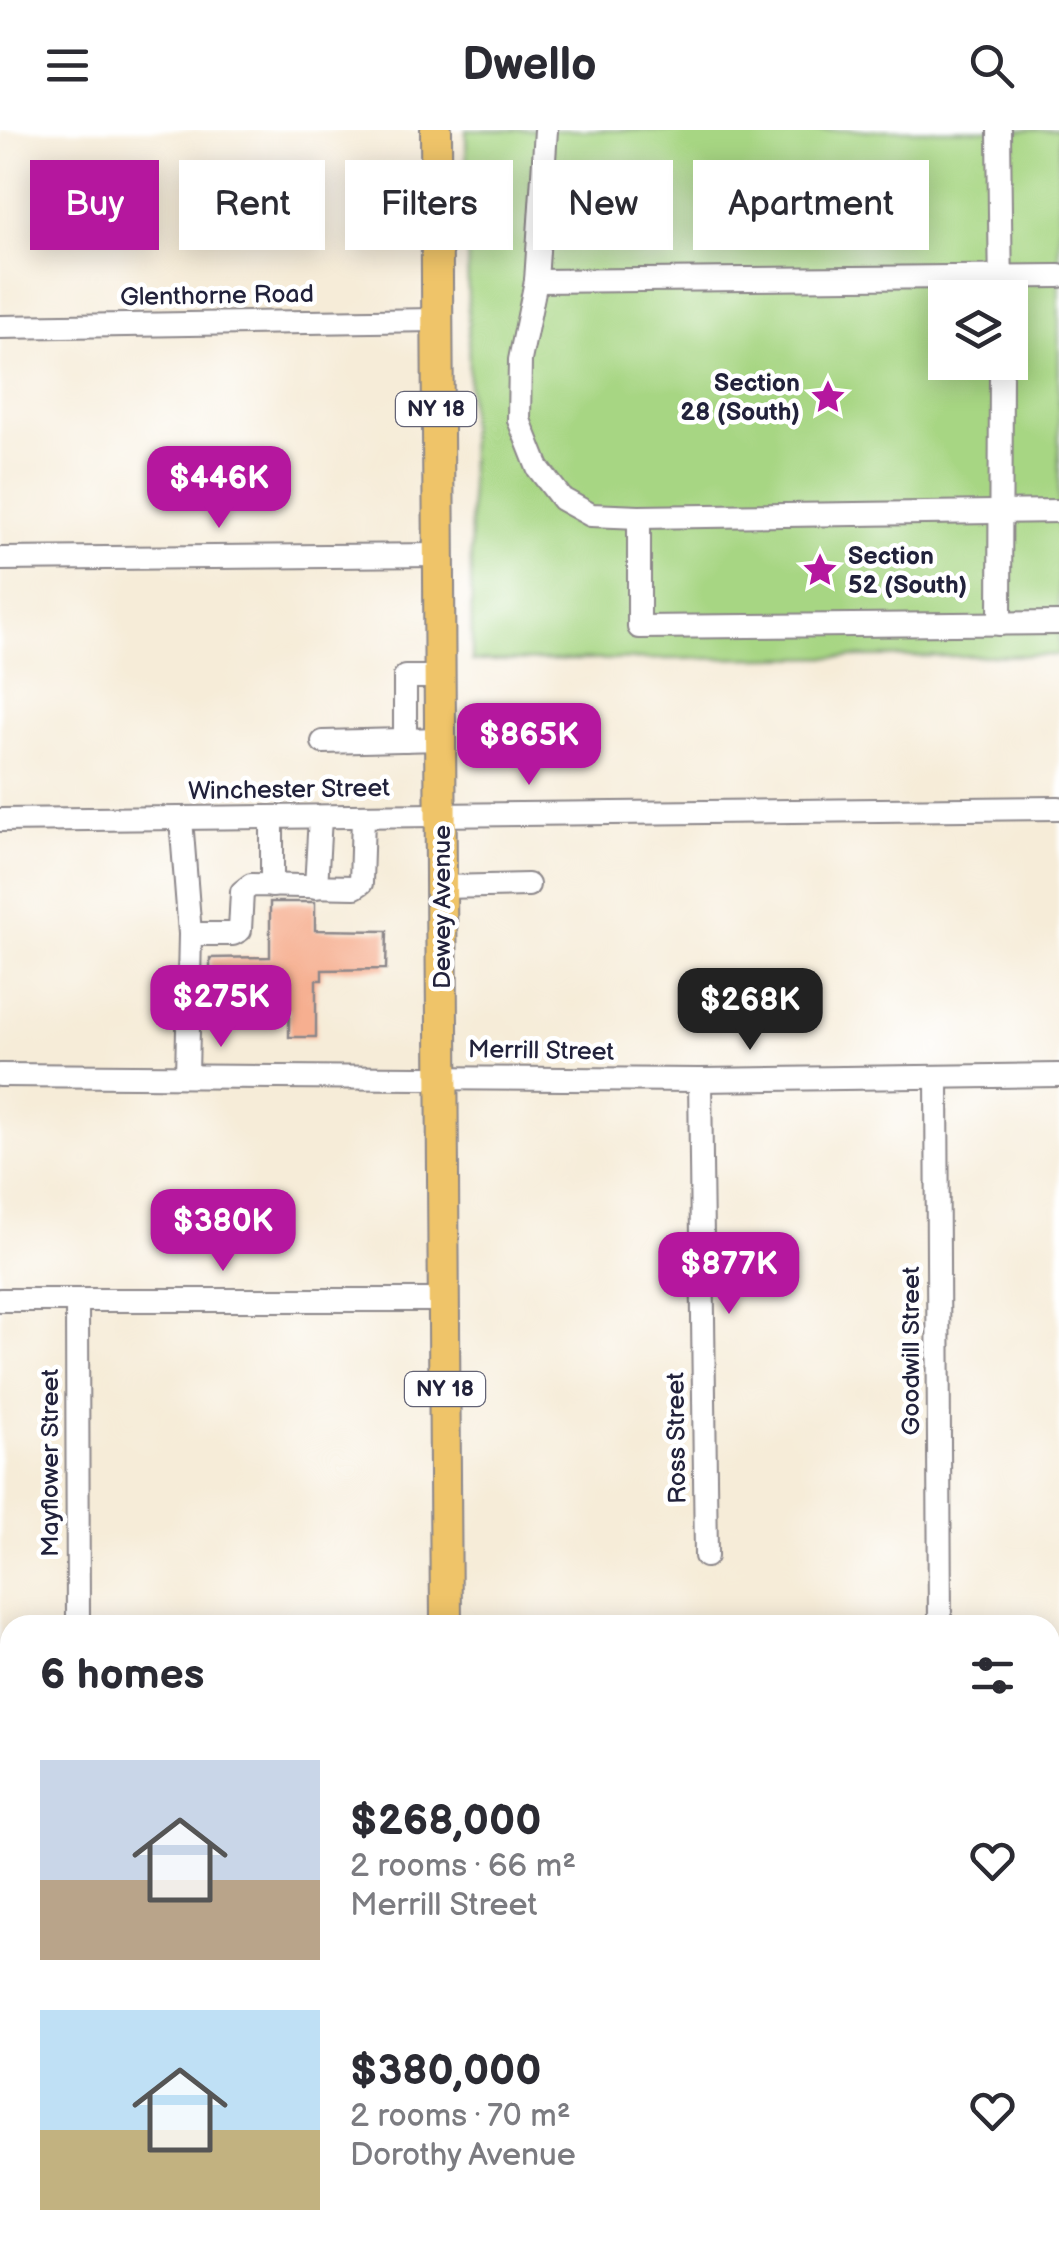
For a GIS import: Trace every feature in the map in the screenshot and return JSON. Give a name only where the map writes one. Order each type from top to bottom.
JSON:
[{"type":"main road","name":"Dewey Avenue","points":[[436,130],[446,1615]]},
{"type":"street","points":[[546,130],[536,280],[520,360],[519,420],[538,468],[562,499],[591,515],[639,517],[1059,512]]},
{"type":"street","points":[[999,130],[1001,280]]},
{"type":"street","points":[[1028,282],[1059,276]]},
{"type":"street","points":[[536,280],[928,286]]},
{"type":"street","name":"Glenthorne Road","points":[[0,326],[435,320]]},
{"type":"street","points":[[1000,624],[1001,380]]},
{"type":"street","points":[[639,517],[639,627],[1059,623]]},
{"type":"street","points":[[0,559],[438,555]]},
{"type":"street","points":[[405,740],[404,678],[440,677]]},
{"type":"street","points":[[322,742],[441,739]]},
{"type":"street","name":"Winchester Street","points":[[0,820],[1059,808]]},
{"type":"street","points":[[190,934],[232,934],[240,930],[242,892],[251,885],[355,887],[362,883],[363,816]]},
{"type":"street","points":[[316,886],[320,817]]},
{"type":"street","points":[[181,818],[190,934],[188,1076]]},
{"type":"street","points":[[272,818],[272,886]]},
{"type":"street","points":[[442,887],[528,885]]},
{"type":"street","name":"Merrill Street","points":[[0,1076],[700,1080],[1059,1075]]},
{"type":"street","name":"Goodwill Street","points":[[937,1077],[940,1615]]},
{"type":"street","name":"Ross Street","points":[[700,1080],[706,1556]]},
{"type":"street","points":[[0,1300],[445,1300]]},
{"type":"street","name":"Mayflower Street","points":[[77,1301],[78,1615]]},
{"type":"green space","points":[[466,130],[1059,130],[1059,655],[472,661],[467,250],[513,250],[513,160],[466,160]]},
{"type":"building","points":[[270,902],[315,902],[315,930],[387,931],[386,969],[322,970],[322,980],[316,980],[316,1037],[289,1037],[289,1009],[261,1010],[262,997],[210,997],[210,958],[270,957]]},
{"type":"place","name":"Section 28 (South)","points":[[828,397]]},
{"type":"place","name":"Section 52 (South)","points":[[820,570]]}]
